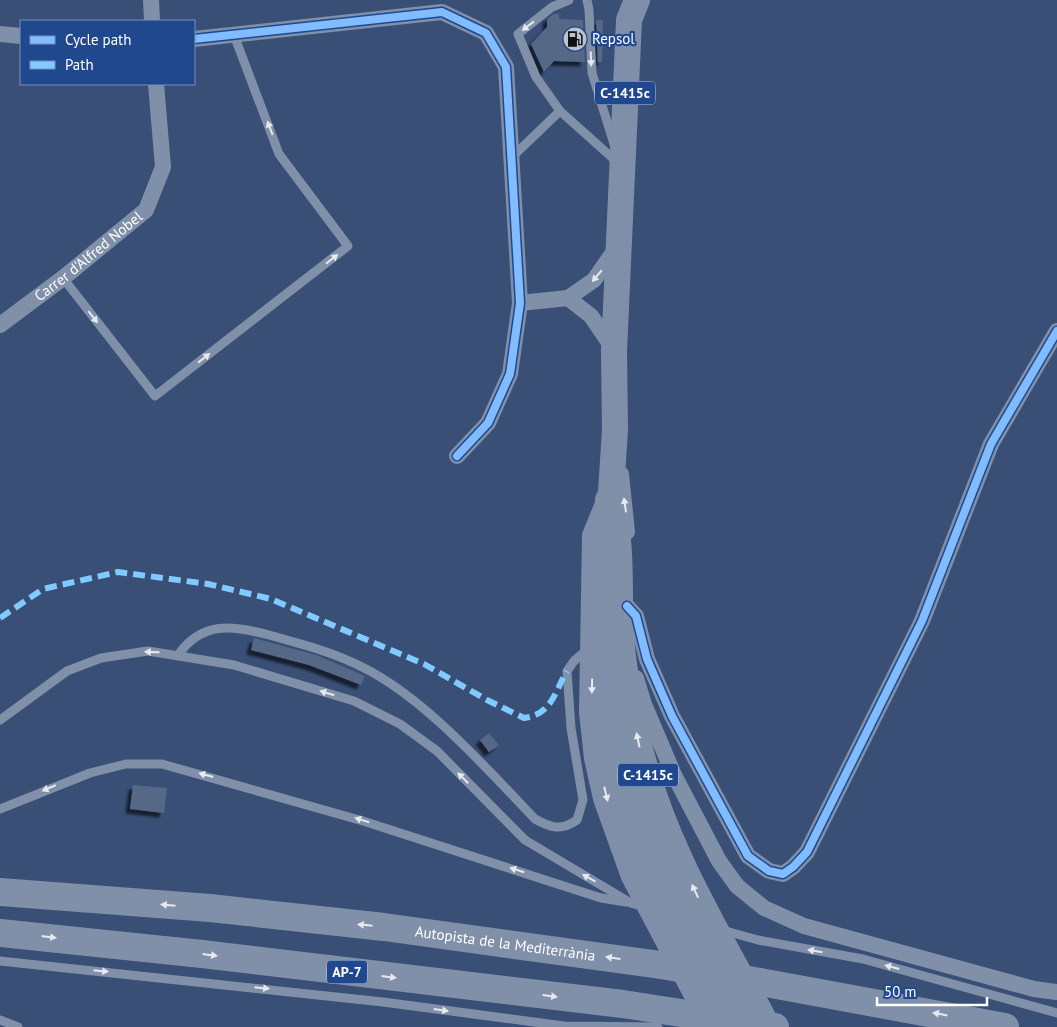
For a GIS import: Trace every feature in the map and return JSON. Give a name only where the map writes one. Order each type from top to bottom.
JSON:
[{"type":"highway","name":"C-1415c","points":[[610,500],[617,524],[621,647],[638,745],[662,821],[698,898],[767,1027]]},
{"type":"highway","name":"Autopista de la Mediterrània","points":[[0,892],[210,908],[384,927],[661,965],[1005,1027]]},
{"type":"highway","name":"AP-7","points":[[0,933],[202,954],[623,1004],[704,1021],[775,1027]]},
{"type":"main road","name":"C-1415c","points":[[629,7],[614,351],[615,430],[610,500],[607,648],[625,778],[659,875],[715,985],[740,1027]]},
{"type":"main road","name":"C-1415c","points":[[610,500],[595,536],[592,712],[597,758],[606,798],[634,876],[704,1021]]},
{"type":"street","points":[[151,0],[152,20]]},
{"type":"street","points":[[195,39],[442,12],[486,33],[506,67],[520,303],[510,374],[488,423],[457,456]]},
{"type":"street","points":[[0,34],[20,36]]},
{"type":"street","name":"Carrer d'Alfred Nobel","points":[[0,325],[63,278],[146,210],[163,166],[156,85]]},
{"type":"street","points":[[520,303],[568,298],[594,280],[619,246]]},
{"type":"street","points":[[568,298],[591,316],[614,351]]},
{"type":"street","points":[[626,606],[636,616],[647,659],[672,716],[748,856],[769,871],[783,874],[794,867],[807,852],[922,621],[991,444],[1057,331]]},
{"type":"street","points":[[615,430],[627,521],[626,606],[630,656],[644,704],[674,775],[719,860],[737,886],[764,908],[804,926],[1034,989],[1057,992]]},
{"type":"lane","points":[[569,0],[552,7],[518,34],[536,77],[560,111],[621,165]]},
{"type":"lane","points":[[587,0],[592,74],[621,165]]},
{"type":"lane","points":[[589,10],[594,0]]},
{"type":"lane","points":[[63,278],[155,396],[348,246],[279,154],[234,35]]},
{"type":"lane","points":[[510,158],[560,111]]},
{"type":"lane","points":[[178,654],[194,635],[215,628],[254,631],[312,647],[364,667],[395,686],[418,704],[535,819],[549,827],[558,828],[577,820],[583,800],[571,728],[567,672],[574,661],[593,645]]},
{"type":"lane","points":[[0,720],[48,684],[84,663],[127,653],[148,651],[178,654],[234,665],[345,699],[400,724],[437,751],[524,840],[631,903]]},
{"type":"lane","points":[[0,809],[90,773],[126,764],[162,764],[363,821],[601,898],[631,903],[758,940],[863,959],[1057,1013]]},
{"type":"lane","points":[[0,960],[364,1000],[562,1027],[658,1027]]},
{"type":"lane","points":[[0,1020],[18,1027]]},
{"type":"building","points":[[554,14],[559,14],[559,19],[583,20],[585,62],[554,61],[544,72],[531,44],[547,27],[547,19]]},
{"type":"building","points":[[596,20],[603,20],[602,62],[598,62]]},
{"type":"building","points":[[254,638],[316,655],[365,676],[361,685],[309,665],[251,650]]},
{"type":"building","points":[[489,733],[499,745],[489,752],[480,740]]},
{"type":"building","points":[[133,785],[167,788],[164,813],[130,809]]},
{"type":"marked path","points":[[0,618],[43,589],[118,572],[208,584],[271,599],[424,664],[487,700],[524,718],[533,716],[546,707],[567,671]]},
{"type":"cycle path","points":[[195,39],[442,12],[486,33],[506,67],[520,303],[510,374],[488,423],[457,456]]},
{"type":"cycle path","points":[[627,606],[636,616],[647,659],[672,716],[748,856],[769,871],[783,874],[793,867],[807,852],[922,621],[991,444],[1057,331]]},
{"type":"place","name":"Repsol","points":[[575,39]]}]
